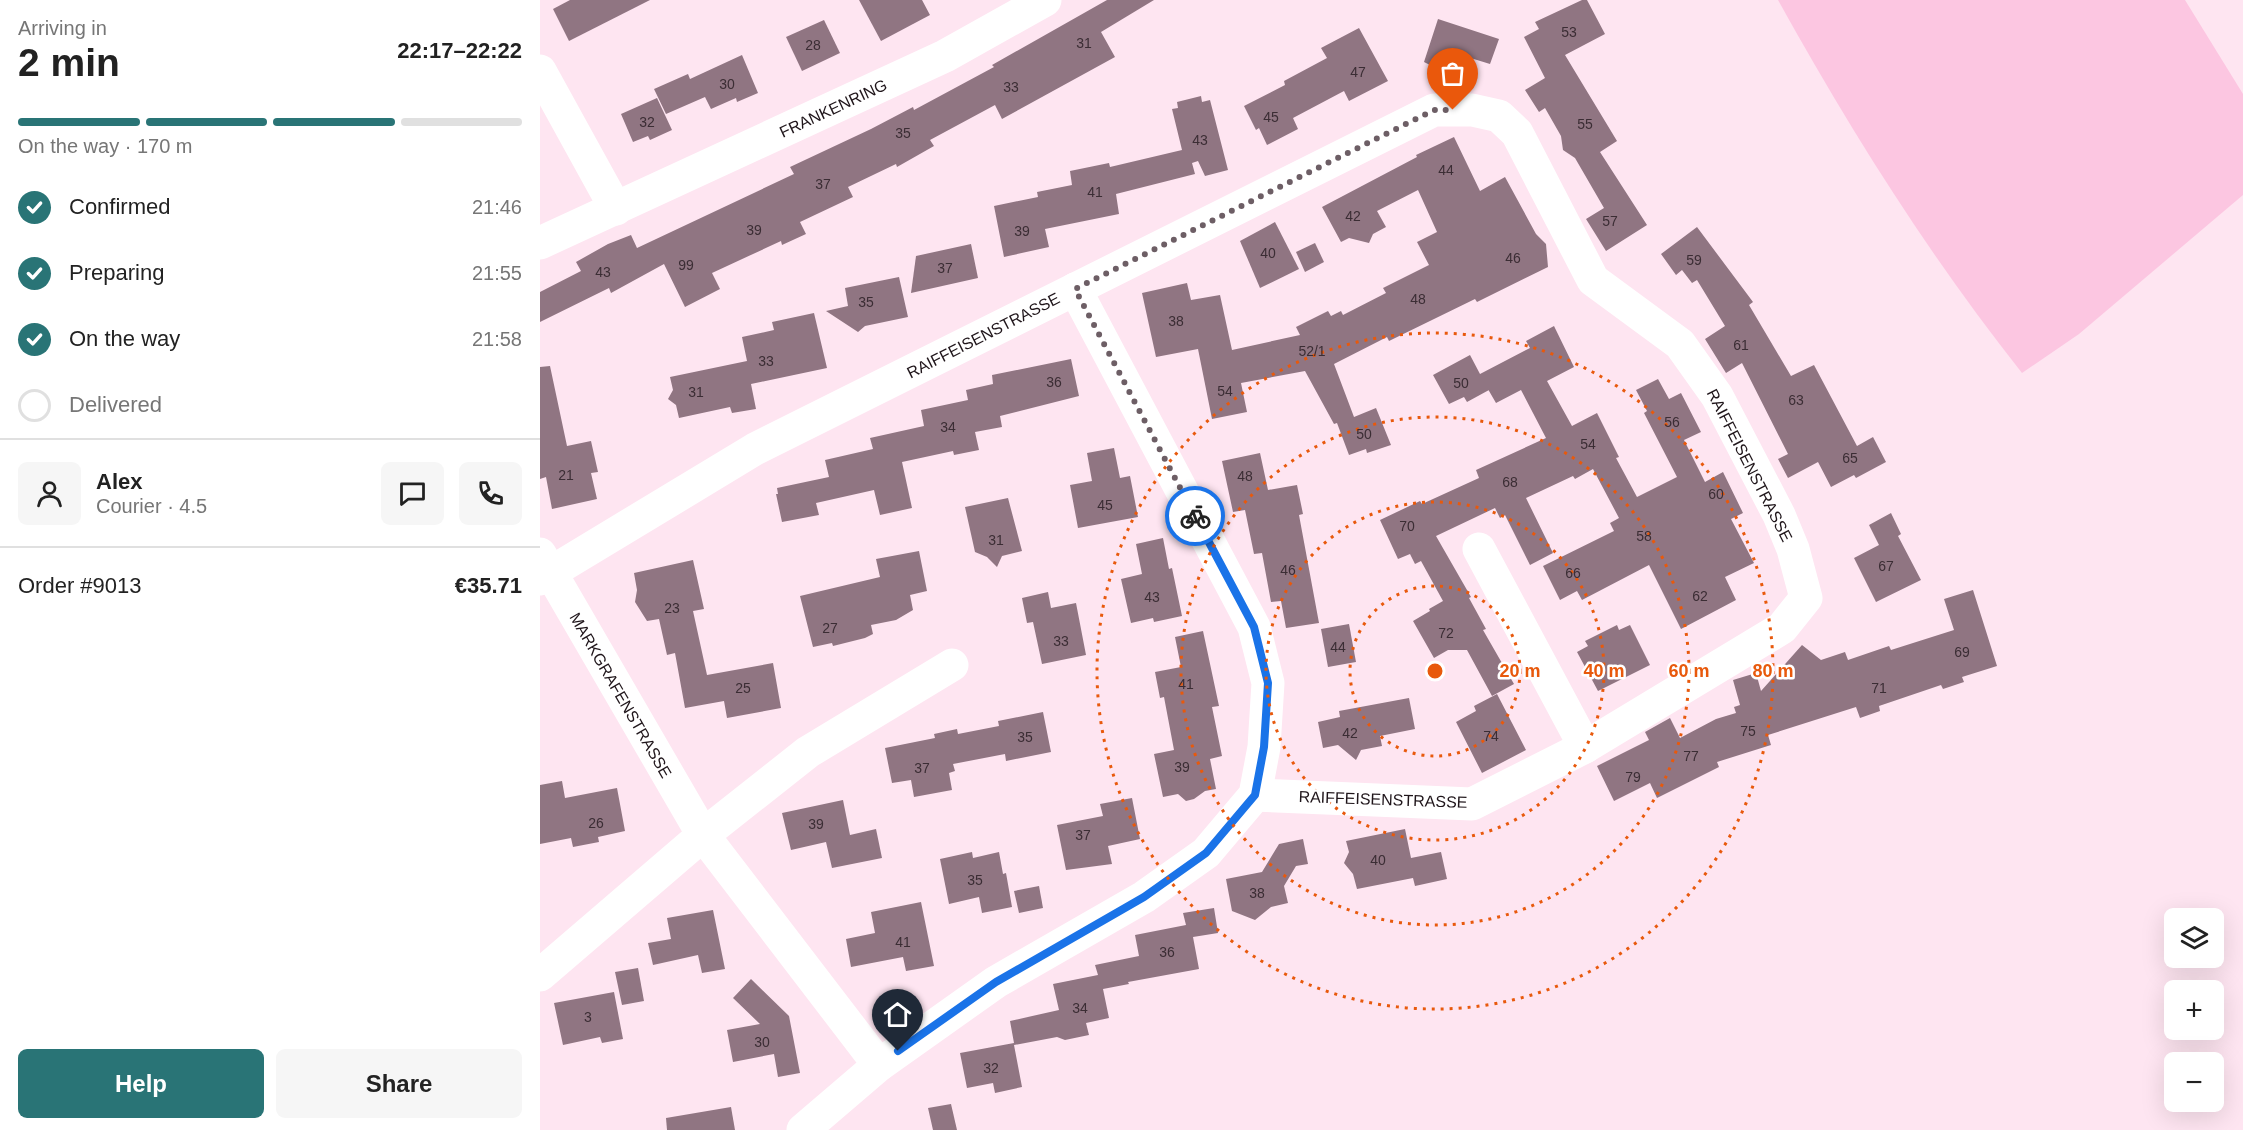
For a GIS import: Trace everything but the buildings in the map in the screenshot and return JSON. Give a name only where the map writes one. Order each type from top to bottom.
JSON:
[{"type":"street","name":"FRANKENRING","points":[[540,243],[945,57],[1045,0]]},
{"type":"street","points":[[540,71],[616,208]]},
{"type":"street","name":"RAIFFEISENSTRASSE","points":[[543,568],[755,449],[1434,110],[1472,110],[1499,116],[1517,133],[1593,280],[1680,344],[1718,396],[1779,515],[1793,549],[1806,598],[1782,628],[1585,747],[1472,804],[1255,795]]},
{"type":"street","points":[[803,1130],[879,1065],[996,982],[1144,897],[1206,853],[1255,795],[1264,747],[1268,683],[1254,627],[1075,289]]},
{"type":"street","points":[[1479,549],[1585,747]]},
{"type":"street","name":"MARKGRAFENSTRASSE","points":[[543,568],[703,835],[879,1065]]},
{"type":"street","points":[[540,975],[703,835],[808,752],[952,665]]},
{"type":"shaded area","points":[[1778,0],[2185,0],[2243,94],[2243,195],[2079,334],[2022,373],[1955,284],[1892,192]]},
{"type":"way so far","points":[[1195,516],[1075,289],[1434,110],[1453,110]]},
{"type":"route","points":[[898,1051],[996,982],[1144,897],[1206,853],[1255,795],[1264,747],[1268,683],[1254,627],[1195,516]]}]
